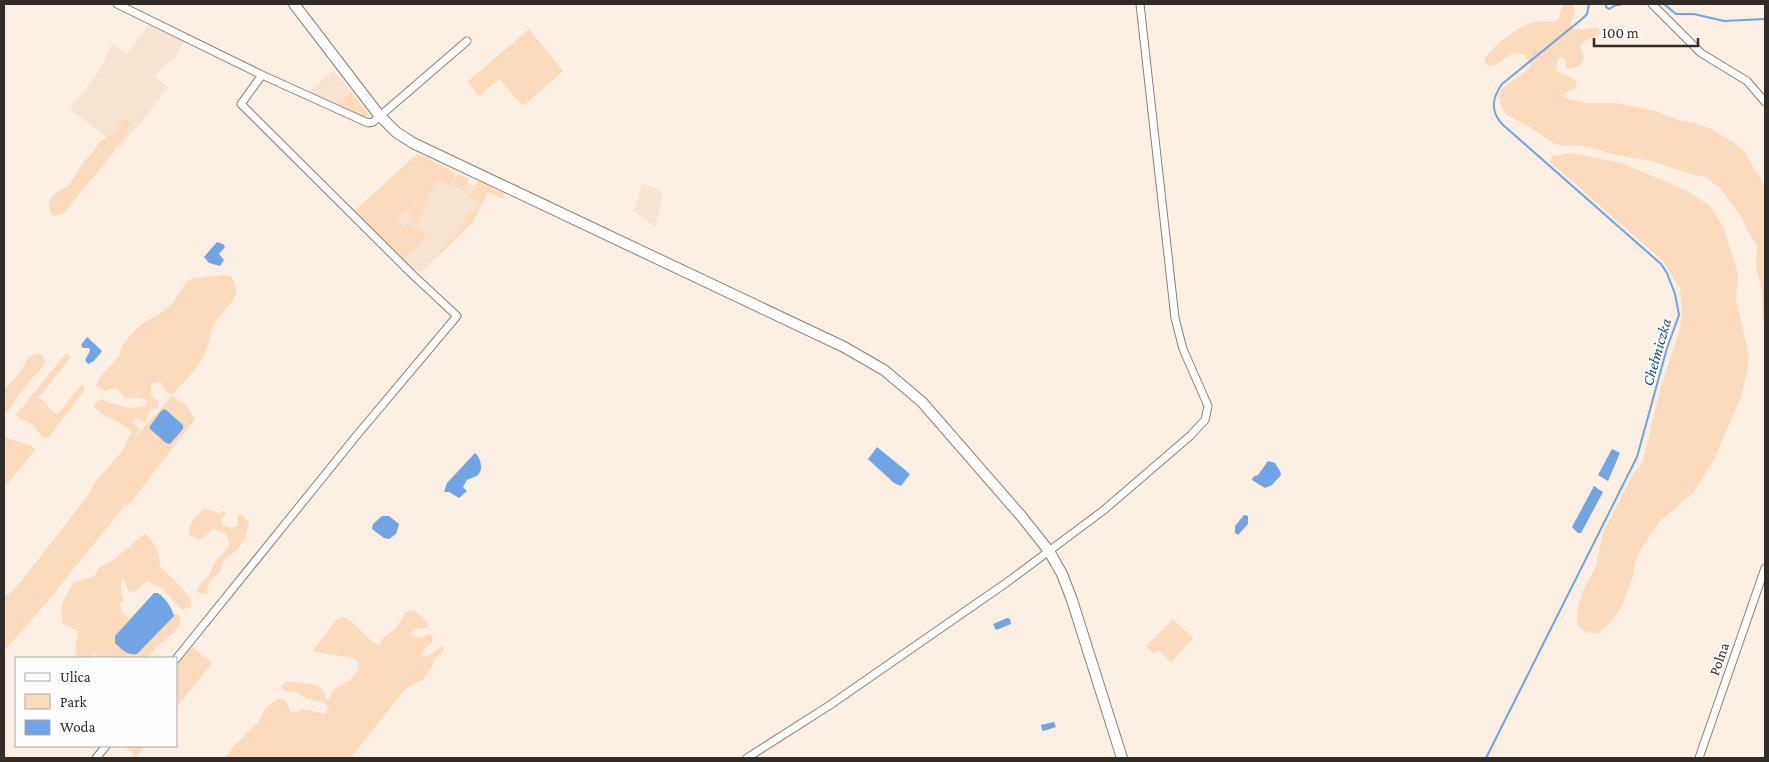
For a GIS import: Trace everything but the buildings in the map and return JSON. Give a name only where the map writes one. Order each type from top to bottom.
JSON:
[{"type":"main road","points":[[294,4],[379,116],[396,132],[413,144],[832,341],[879,367],[909,390],[927,407],[1027,522],[1060,569],[1072,600],[1122,758]]},
{"type":"street","points":[[117,4],[262,75],[362,121],[373,122],[467,41]]},
{"type":"street","points":[[747,758],[830,705],[1049,551],[1104,510],[1196,431],[1205,420],[1208,412],[1206,397],[1183,349],[1175,318],[1140,4]]},
{"type":"street","points":[[1652,4],[1701,52],[1747,81],[1765,102]]},
{"type":"street","points":[[178,658],[357,435],[457,316],[414,276],[241,104],[262,75]]},
{"type":"street","name":"Polna","points":[[1699,758],[1765,568]]},
{"type":"street","points":[[96,758],[105,747]]},
{"type":"shaded area","points":[[151,23],[185,41],[175,57],[155,76],[168,88],[120,148],[70,109],[100,70],[112,44],[127,54]]},
{"type":"shaded area","points":[[333,71],[351,93],[339,103],[338,108],[306,94]]},
{"type":"shaded area","points":[[413,157],[488,192],[473,222],[420,273],[355,211]]},
{"type":"shaded area","points":[[642,184],[656,188],[663,196],[655,227],[634,211]]},
{"type":"green space","points":[[1563,4],[1573,4],[1574,15],[1571,27],[1581,29],[1598,27],[1601,32],[1580,46],[1584,59],[1581,64],[1573,68],[1567,68],[1565,59],[1561,57],[1558,59],[1557,71],[1572,78],[1577,87],[1564,94],[1564,97],[1587,103],[1616,103],[1655,111],[1678,120],[1695,123],[1711,129],[1744,151],[1765,187],[1765,329],[1762,315],[1762,291],[1756,267],[1757,245],[1748,232],[1741,216],[1720,188],[1704,176],[1694,175],[1652,161],[1612,154],[1589,147],[1565,146],[1553,143],[1530,127],[1507,115],[1503,110],[1498,95],[1531,66],[1524,56],[1518,53],[1513,53],[1495,65],[1490,66],[1485,64],[1484,59],[1500,42],[1528,24],[1558,20]]},
{"type":"green space","points":[[529,29],[563,71],[523,106],[499,79],[479,96],[467,82]]},
{"type":"green space","points":[[349,89],[367,112],[368,117],[366,116],[363,119],[338,108],[339,103],[350,93]]},
{"type":"green space","points":[[123,120],[128,120],[132,123],[112,154],[64,213],[54,216],[51,214],[49,203],[53,195],[69,185],[99,142],[118,131],[119,123]]},
{"type":"green space","points":[[1572,153],[1621,163],[1686,190],[1710,206],[1723,226],[1738,274],[1736,300],[1749,355],[1748,368],[1740,399],[1713,461],[1693,493],[1661,520],[1644,544],[1636,560],[1633,576],[1621,608],[1610,623],[1597,634],[1586,632],[1577,625],[1577,613],[1582,593],[1596,566],[1603,533],[1632,476],[1643,461],[1661,386],[1680,329],[1682,310],[1680,289],[1663,261],[1550,162],[1552,156]]},
{"type":"green space","points":[[418,154],[456,173],[450,185],[436,179],[429,194],[406,211],[428,191],[396,219],[403,227],[409,222],[415,228],[426,233],[420,245],[403,258],[415,269],[411,269],[353,212]]},
{"type":"green space","points":[[458,174],[469,179],[464,191],[452,186]]},
{"type":"green space","points":[[477,182],[503,193],[506,192],[503,199],[488,192],[473,222],[436,258],[450,238],[454,240],[470,210],[476,212],[480,203],[471,199],[470,196]]},
{"type":"green space","points":[[430,196],[416,225],[408,214]]},
{"type":"green space","points":[[231,276],[236,287],[236,294],[232,302],[213,325],[206,351],[200,363],[173,394],[166,393],[161,382],[151,383],[151,396],[159,402],[158,408],[151,409],[144,423],[138,419],[134,419],[133,422],[141,430],[136,433],[137,435],[172,396],[185,404],[195,419],[127,507],[125,505],[47,602],[4,651],[4,593],[8,595],[20,583],[86,498],[92,486],[122,451],[131,432],[123,424],[98,411],[94,407],[95,403],[101,399],[117,405],[135,408],[146,406],[147,401],[142,398],[125,398],[116,388],[104,391],[96,386],[100,377],[119,356],[122,346],[134,331],[173,303],[186,282],[193,278]]},
{"type":"green space","points":[[66,353],[71,357],[39,397],[54,413],[58,414],[82,384],[85,389],[49,437],[43,438],[32,424],[20,419],[16,415]]},
{"type":"green space","points":[[35,354],[40,354],[44,358],[45,363],[4,416],[4,389],[19,374],[28,358]]},
{"type":"green space","points":[[7,438],[32,446],[35,450],[4,488],[4,439]]},
{"type":"green space","points":[[204,509],[220,514],[222,511],[226,511],[225,515],[220,519],[223,526],[231,528],[238,526],[238,515],[242,514],[249,523],[245,538],[238,549],[224,560],[220,572],[210,580],[206,594],[198,593],[197,590],[210,574],[215,562],[228,548],[229,541],[226,534],[213,529],[200,540],[189,535],[191,524]]},
{"type":"green space","points":[[144,534],[147,535],[155,545],[160,566],[184,591],[191,602],[191,607],[182,610],[163,589],[147,581],[136,591],[130,592],[121,577],[121,593],[124,600],[120,604],[123,613],[140,629],[165,615],[175,614],[180,616],[178,627],[172,635],[159,644],[149,657],[99,657],[94,654],[92,657],[79,657],[75,653],[78,631],[63,624],[62,606],[73,583],[94,576],[100,567],[112,561]]},
{"type":"green space","points":[[414,610],[427,623],[428,628],[416,629],[411,633],[414,637],[420,638],[429,634],[432,636],[433,641],[424,649],[422,655],[428,656],[442,646],[444,649],[423,680],[404,690],[351,758],[225,758],[258,722],[269,705],[278,699],[282,698],[286,702],[291,712],[303,709],[325,714],[329,706],[322,702],[307,699],[297,692],[284,691],[281,687],[286,681],[317,685],[323,690],[326,699],[330,698],[333,690],[350,680],[358,670],[359,663],[353,658],[315,652],[313,650],[337,619],[343,617],[349,620],[369,639],[379,645],[383,638],[395,629],[406,612]]},
{"type":"green space","points":[[1173,619],[1193,638],[1171,662],[1158,650],[1155,654],[1146,646]]},
{"type":"green space","points":[[191,646],[212,663],[178,706],[178,699],[178,661]]},
{"type":"green space","points":[[125,747],[144,747],[135,758],[131,758],[134,754]]},
{"type":"water","points":[[217,242],[225,247],[219,254],[224,260],[220,266],[209,263],[204,257]]},
{"type":"water","points":[[87,337],[102,351],[94,361],[88,364],[85,360],[90,351],[89,348],[83,348],[81,345]]},
{"type":"water","points":[[165,409],[183,425],[183,429],[170,444],[166,443],[150,429],[150,426],[161,411]]},
{"type":"water","points":[[877,447],[910,474],[901,486],[894,483],[868,459]]},
{"type":"water","points":[[1612,449],[1620,453],[1608,481],[1598,475]]},
{"type":"water","points":[[475,453],[480,460],[481,470],[477,476],[467,480],[463,487],[467,491],[459,498],[449,492],[444,492],[447,483]]},
{"type":"water","points":[[1268,461],[1275,463],[1281,475],[1272,485],[1265,488],[1252,480]]},
{"type":"water","points":[[1594,486],[1603,492],[1581,533],[1578,533],[1572,527]]},
{"type":"water","points":[[1244,515],[1248,516],[1248,524],[1238,535],[1235,533],[1235,526]]},
{"type":"water","points":[[382,516],[389,516],[399,524],[396,534],[389,539],[384,538],[372,529],[373,524]]},
{"type":"water","points":[[154,593],[158,593],[166,600],[174,616],[137,654],[128,653],[115,643],[115,636]]},
{"type":"water","points":[[1007,618],[1010,619],[1011,624],[996,630],[993,624]]},
{"type":"water","points":[[1054,722],[1056,727],[1042,730],[1041,725]]},
{"type":"waterway","name":"Chełmiczka","points":[[1486,758],[1637,457],[1667,348],[1679,315],[1675,294],[1667,273],[1661,264],[1502,124],[1494,109],[1494,99],[1502,84],[1582,19],[1587,14],[1589,4]]},
{"type":"waterway","points":[[1606,4],[1606,7],[1609,9],[1622,4]]},
{"type":"waterway","points":[[1664,4],[1676,14],[1694,14],[1724,21],[1765,19]]}]
